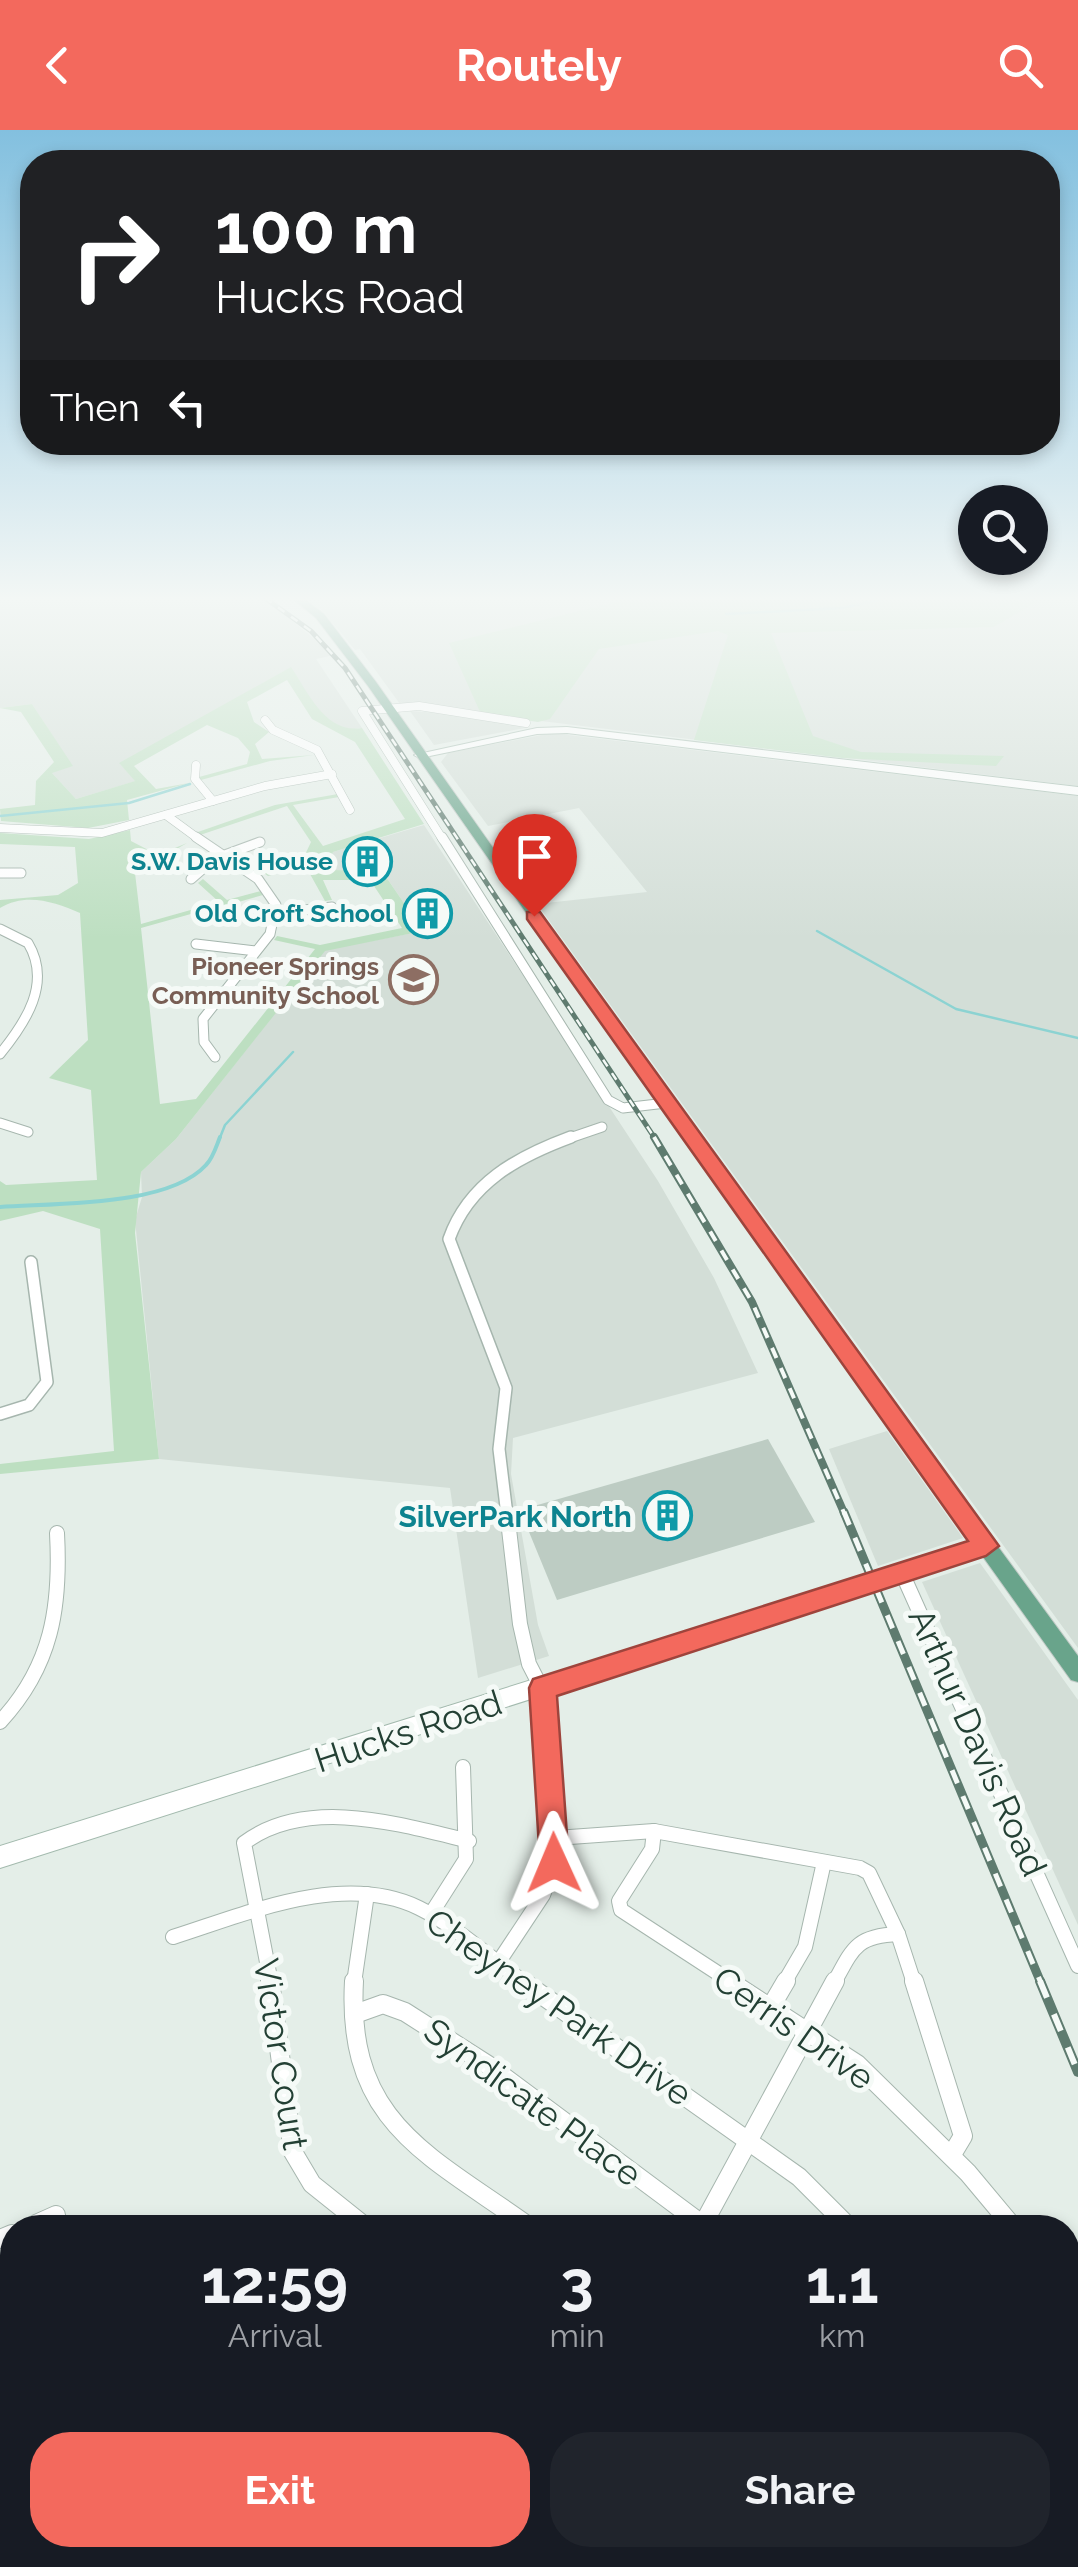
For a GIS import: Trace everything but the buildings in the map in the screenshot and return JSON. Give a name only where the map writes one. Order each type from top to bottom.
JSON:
[{"type":"main road","points":[[391,712],[666,1103],[1078,1673]]},
{"type":"main road","points":[[420,755],[532,732],[567,730],[1078,791]]},
{"type":"main road","name":"Hucks Road","points":[[0,1857],[986,1546]]},
{"type":"street","points":[[363,712],[608,1100],[628,1108],[666,1103]]},
{"type":"street","points":[[429,712],[526,723]]},
{"type":"street","points":[[265,720],[273,730],[312,746],[350,810]]},
{"type":"street","points":[[196,765],[195,779],[213,801]]},
{"type":"street","points":[[0,828],[91,834],[332,774]]},
{"type":"street","points":[[166,815],[266,884],[277,912],[274,928],[202,1020],[204,1042],[215,1057]]},
{"type":"street","points":[[191,879],[222,855],[260,842]]},
{"type":"street","points":[[0,873],[22,873]]},
{"type":"street","points":[[277,912],[332,908]]},
{"type":"street","points":[[0,929],[33,948],[39,971],[32,1003],[0,1054]]},
{"type":"street","points":[[196,944],[256,952]]},
{"type":"street","points":[[0,1123],[28,1132]]},
{"type":"street","points":[[498,1963],[551,1878],[556,1838],[543,1688],[529,1664],[520,1624],[499,1448],[506,1388],[448,1240],[461,1203],[490,1180],[539,1150],[602,1127]]},
{"type":"street","points":[[0,1414],[28,1406],[44,1392],[47,1382],[31,1262]]},
{"type":"street","points":[[0,1722],[37,1678],[55,1640],[60,1611],[57,1533]]},
{"type":"street","name":"Arthur Davis Road","points":[[902,1573],[1078,1966]]},
{"type":"street","points":[[431,1914],[466,1859],[462,1767]]},
{"type":"street","name":"Victor Court","points":[[350,2215],[312,2184],[293,2152],[258,1911],[244,1843],[250,1836],[295,1820],[369,1820],[468,1841]]},
{"type":"street","points":[[556,1838],[654,1832],[868,1873],[898,1934],[958,2113],[962,2136],[951,2156]]},
{"type":"street","name":"Cerris Drive","points":[[654,1832],[652,1849],[618,1901],[621,1910],[860,2066],[951,2156],[1003,2215]]},
{"type":"street","points":[[769,2010],[805,1947],[824,1862]]},
{"type":"street","points":[[367,1894],[353,1964],[355,2014],[367,2080],[382,2109],[407,2134],[514,2215]]},
{"type":"street","name":"Cheyney Park Drive","points":[[172,1937],[319,1897],[367,1894],[394,1899],[431,1914],[799,2177],[837,2215]]},
{"type":"street","points":[[708,2215],[857,1942],[870,1935],[898,1934]]},
{"type":"street","name":"Syndicate Place","points":[[355,2014],[383,2004],[402,2010],[503,2077],[687,2215]]},
{"type":"shaded area","points":[[37,712],[213,712],[120,764],[136,781],[76,799],[51,772],[72,766]]},
{"type":"shaded area","points":[[319,712],[351,712],[362,728],[347,730],[323,718]]},
{"type":"shaded area","points":[[411,712],[530,727],[434,745]]},
{"type":"shaded area","points":[[464,712],[1078,712],[1078,786]]},
{"type":"shaded area","points":[[552,733],[1078,796],[1078,1648],[537,904],[647,892],[579,808],[488,826],[441,762],[448,753]]},
{"type":"shaded area","name":"SilverPark North","points":[[424,825],[658,1181],[714,1278],[758,1373],[513,1438],[511,1474],[538,1625],[549,1656],[478,1678],[450,1488],[159,1459],[135,1220],[142,1197],[141,1172],[176,1139],[325,950],[423,931],[382,871],[332,870],[326,865],[333,852]]},
{"type":"shaded area","points":[[887,1431],[963,1538],[878,1566],[829,1449]]},
{"type":"shaded area","points":[[980,1563],[1078,1700],[1078,1925],[922,1582]]},
{"type":"green space","points":[[20,712],[37,712],[73,766],[52,773],[76,799],[135,781],[119,763],[211,712],[250,712],[254,722],[269,732],[255,744],[262,759],[314,755],[270,761],[201,780],[199,777],[247,764],[250,752],[238,738],[207,725],[134,766],[156,789],[189,783],[127,800],[129,820],[88,828],[1,821],[0,809],[35,805],[36,781],[54,762]]},
{"type":"green space","points":[[307,712],[322,712],[338,725],[362,728],[424,824],[333,852],[327,864],[332,870],[382,871],[423,931],[325,951],[176,1139],[141,1172],[135,1233],[159,1459],[0,1474],[0,1464],[114,1451],[100,1229],[43,1211],[0,1221],[0,1181],[6,1185],[97,1180],[91,1090],[49,1078],[88,1040],[80,913],[51,902],[30,900],[0,908],[0,900],[58,895],[78,883],[75,847],[0,844],[0,833],[89,839],[130,830],[131,841],[158,855],[187,843],[135,873],[141,924],[219,902],[198,883],[203,879],[227,900],[261,891],[263,895],[228,905],[232,912],[266,919],[265,924],[205,910],[141,928],[160,1104],[196,1099],[315,949],[274,940],[277,936],[320,945],[402,928],[370,880],[323,880],[332,900],[325,901],[305,865],[268,876],[264,873],[302,861],[311,842],[287,806],[200,835],[195,833],[275,805],[338,794],[339,797],[293,805],[323,846],[405,819],[355,742],[312,719]]},
{"type":"green space","points":[[555,712],[550,719],[538,722],[481,714]]},
{"type":"green space","points":[[703,712],[803,712],[813,736],[861,752],[1004,756],[996,766],[842,758],[694,740]]},
{"type":"waterway","points":[[0,816],[129,803],[190,784]]},
{"type":"waterway","points":[[817,931],[956,1009],[1078,1038]]},
{"type":"waterway","points":[[219,1140],[225,1125],[293,1052]]},
{"type":"waterway","points":[[0,1207],[109,1200],[165,1189],[206,1165],[220,1137]]},
{"type":"railway","points":[[374,712],[656,1140]]},
{"type":"railway","points":[[654,1137],[752,1302],[845,1515]]},
{"type":"railway","points":[[844,1512],[1041,1983]]},
{"type":"railway","points":[[1040,1981],[1078,2072]]},
{"type":"place","name":"S.W. Davis House","points":[[368,861]]},
{"type":"place","name":"Old Croft School","points":[[428,913]]},
{"type":"place","name":"Pioneer Springs Community School","points":[[414,980]]},
{"type":"place","name":"SilverPark North","points":[[667,1516]]},
{"type":"route","points":[[534,916],[986,1546],[543,1688],[547,1699],[556,1838],[554,1863]]}]
